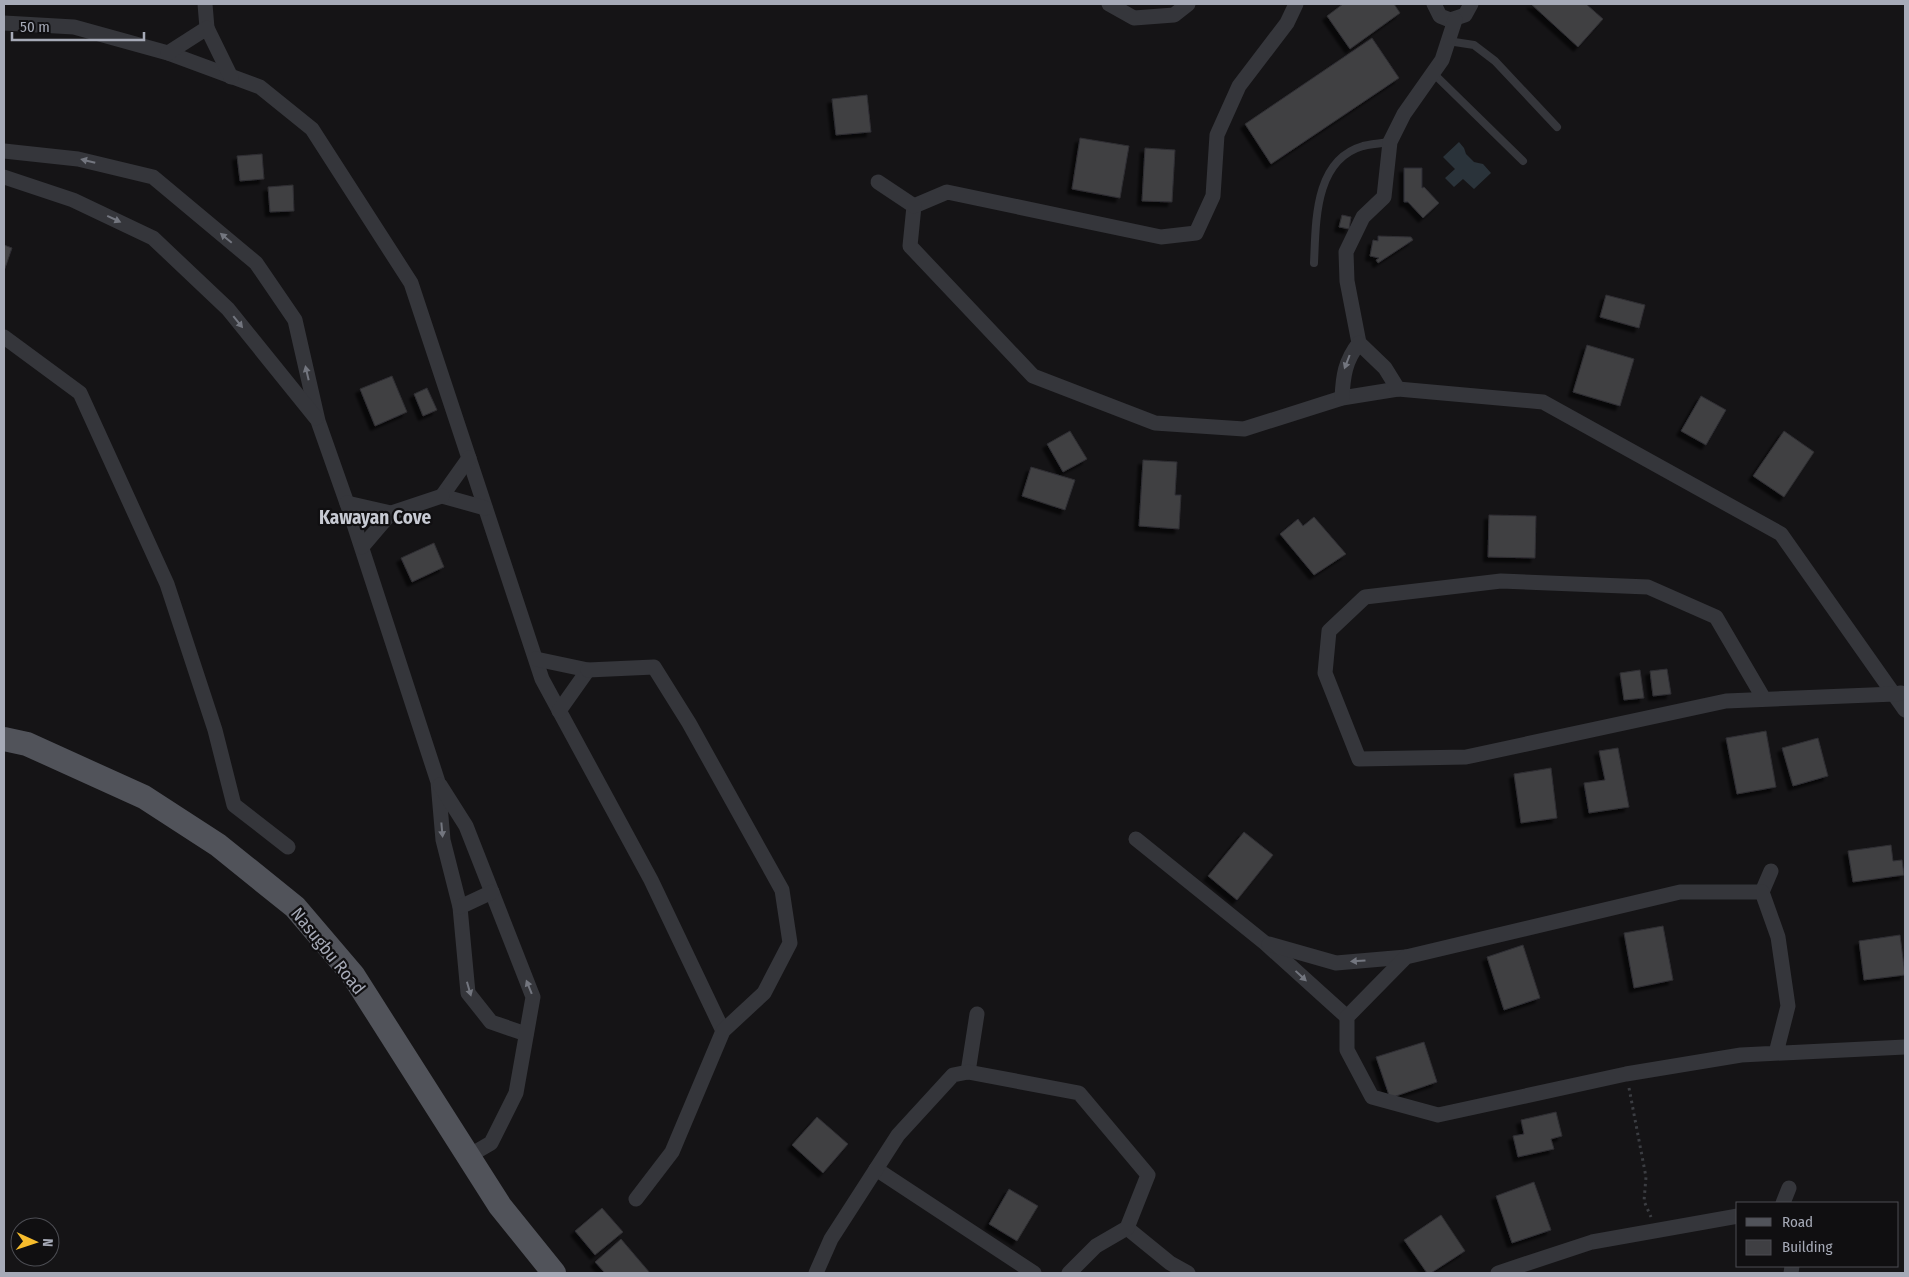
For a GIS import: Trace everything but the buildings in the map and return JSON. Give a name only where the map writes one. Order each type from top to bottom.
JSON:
[{"type":"main road","name":"Nasugbu Road","points":[[4,739],[27,744],[144,798],[218,844],[295,907],[353,975],[467,1157],[500,1206],[554,1273]]},
{"type":"street","points":[[205,4],[207,28],[232,77]]},
{"type":"street","points":[[1109,4],[1134,18],[1174,15],[1188,4]]},
{"type":"street","points":[[914,206],[947,192],[1161,237],[1196,233],[1213,196],[1217,135],[1239,86],[1282,30],[1296,4]]},
{"type":"street","points":[[1434,4],[1440,16],[1455,20],[1465,15],[1470,4]]},
{"type":"street","points":[[1398,389],[1385,368],[1359,343],[1347,281],[1346,252],[1363,217],[1384,197],[1390,142],[1404,114],[1442,60],[1455,20]]},
{"type":"street","points":[[4,23],[74,27],[168,53],[260,87],[312,128],[412,282],[542,679],[651,880],[723,1031]]},
{"type":"street","points":[[168,53],[207,28]]},
{"type":"street","points":[[4,150],[78,159],[153,177],[256,263],[295,320],[318,421],[362,547],[438,782],[443,840],[460,907],[468,993],[491,1022],[526,1034]]},
{"type":"street","points":[[4,177],[73,200],[153,238],[228,309],[318,421]]},
{"type":"street","points":[[878,182],[914,206]]},
{"type":"street","points":[[914,206],[910,246],[1033,376],[1154,423],[1244,430],[1342,398],[1398,389],[1543,402],[1781,534],[1900,693],[1905,710]]},
{"type":"street","points":[[4,337],[80,393],[168,584],[215,730],[234,805],[288,847]]},
{"type":"street","points":[[1342,398],[1344,367],[1349,356],[1359,343]]},
{"type":"street","points":[[442,496],[469,458]]},
{"type":"street","points":[[362,547],[391,513],[442,496],[486,508]]},
{"type":"street","points":[[347,502],[391,513]]},
{"type":"street","points":[[1764,699],[1716,617],[1648,586],[1501,581],[1365,597],[1330,630],[1325,673],[1359,759],[1466,757],[1726,701],[1900,693]]},
{"type":"street","points":[[536,659],[588,670],[654,667],[689,723],[782,890],[790,943],[764,993],[723,1031],[672,1152],[636,1199]]},
{"type":"street","points":[[560,711],[588,670]]},
{"type":"street","points":[[438,782],[466,826],[533,997],[516,1093],[491,1143],[467,1157]]},
{"type":"street","points":[[1136,838],[1265,943],[1347,1017]]},
{"type":"street","points":[[1771,871],[1762,892],[1778,937],[1788,1006],[1776,1053]]},
{"type":"street","points":[[460,907],[492,892]]},
{"type":"street","points":[[1265,943],[1336,963],[1406,958],[1680,892],[1762,892]]},
{"type":"street","points":[[1406,958],[1347,1017],[1347,1050],[1372,1097],[1438,1115],[1626,1074],[1741,1055],[1905,1047]]},
{"type":"street","points":[[968,1072],[977,1014]]},
{"type":"street","points":[[816,1273],[831,1239],[898,1135],[953,1075],[968,1072],[1079,1093],[1148,1175],[1127,1228],[1096,1246],[1070,1273]]},
{"type":"street","points":[[876,1169],[1034,1273]]},
{"type":"street","points":[[1783,1202],[1789,1188]]},
{"type":"street","points":[[1498,1273],[1592,1242],[1736,1216]]},
{"type":"street","points":[[1127,1228],[1170,1263],[1188,1273]]},
{"type":"lane","points":[[1448,41],[1474,45],[1495,61],[1557,127]]},
{"type":"lane","points":[[1433,73],[1523,162]]},
{"type":"lane","points":[[1314,263],[1316,214],[1326,177],[1342,158],[1362,146],[1390,142]]},
{"type":"path","points":[[1626,1074],[1646,1177],[1644,1201],[1656,1231]]},
{"type":"shaded area","points":[[1459,142],[1466,154],[1474,162],[1483,164],[1491,173],[1474,189],[1463,179],[1454,187],[1445,178],[1455,169],[1443,157]]},
{"type":"district","name":"Kawayan Cove","points":[[375,517]]}]
